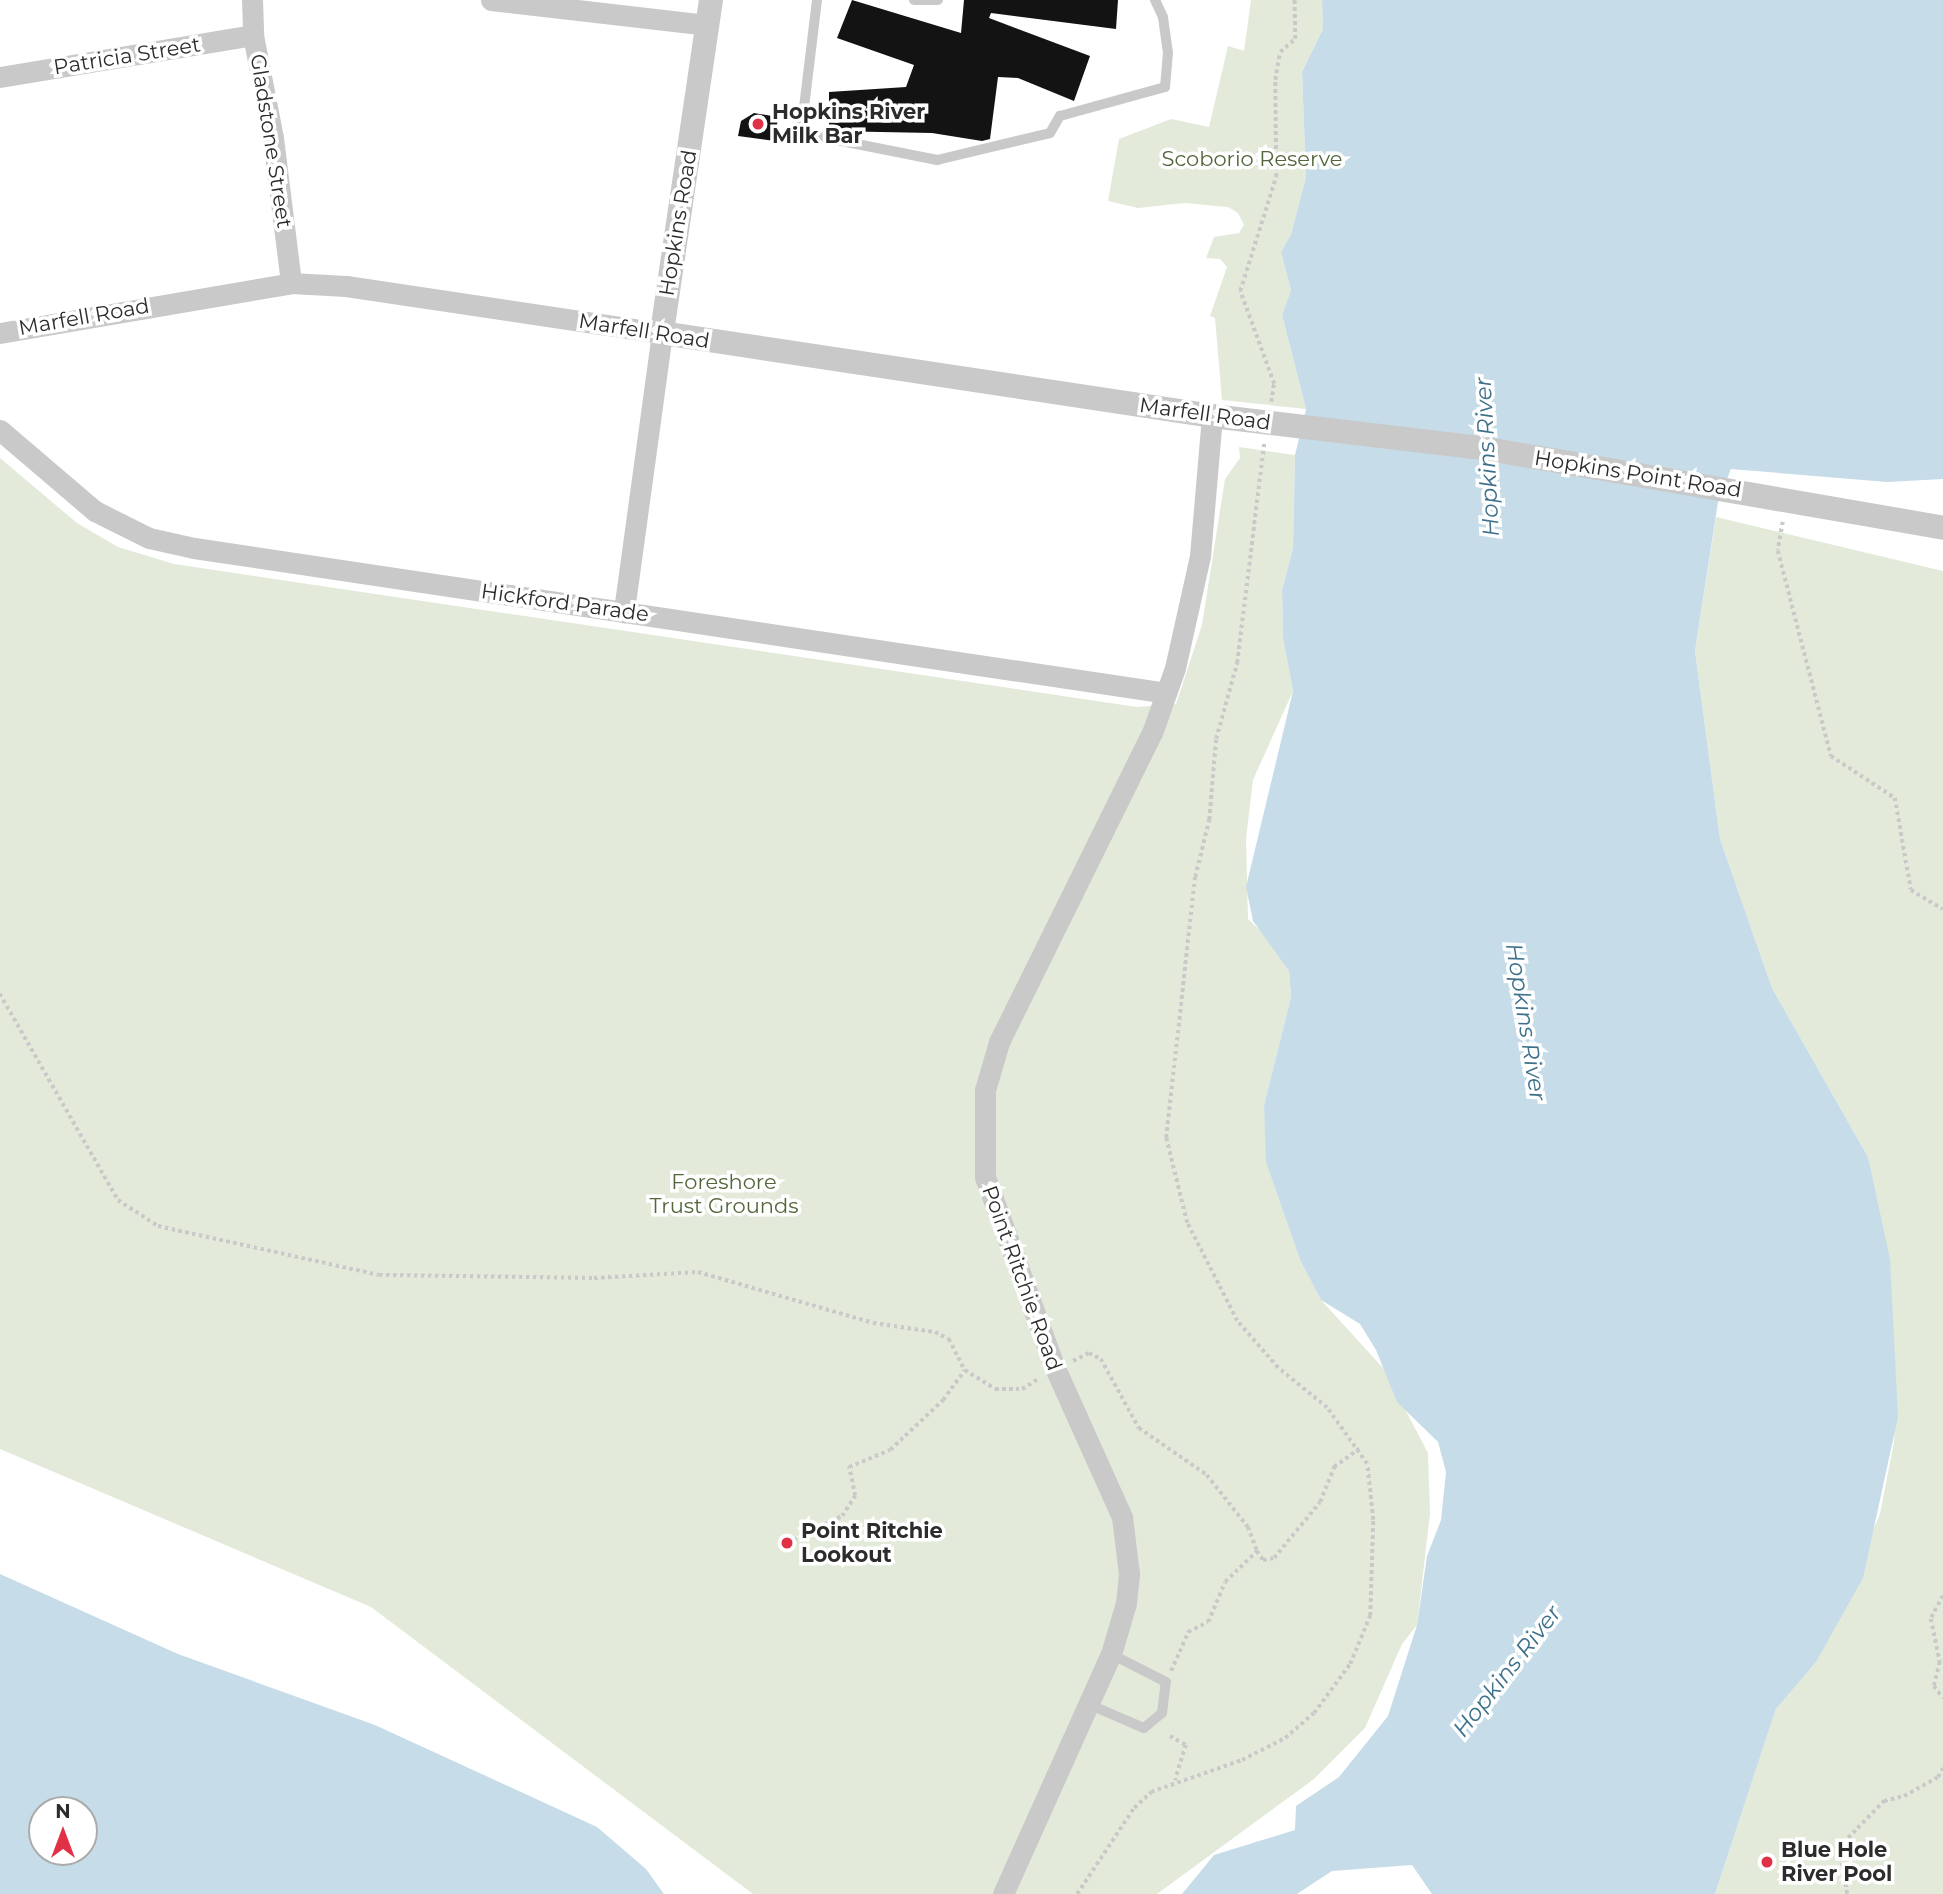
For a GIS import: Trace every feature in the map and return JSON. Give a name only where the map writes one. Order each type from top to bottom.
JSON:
[{"type":"street","name":"Gladstone Street","points":[[252,0],[253,35],[273,138],[291,283]]},
{"type":"street","points":[[491,0],[707,25]]},
{"type":"street","name":"Hopkins Road","points":[[624,612],[710,0]]},
{"type":"street","name":"Patricia Street","points":[[0,77],[253,35]]},
{"type":"street","name":"Marfell Road","points":[[0,332],[291,283],[346,286],[1279,424]]},
{"type":"street","name":"Point Ritchie Road","points":[[1003,1894],[1111,1654],[1126,1603],[1129,1574],[1122,1517],[1055,1368],[985,1177],[985,1090],[994,1053],[1152,733],[1166,693],[1200,556],[1212,416]]},
{"type":"street","name":"Hopkins Point Road","points":[[1279,424],[1482,448],[1943,528]]},
{"type":"street","name":"Hickford Parade","points":[[0,429],[95,511],[149,538],[1166,693]]},
{"type":"lane","points":[[817,0],[801,133],[937,160],[1050,133],[1060,116],[1165,87],[1168,52],[1163,17],[1155,0]]},
{"type":"lane","points":[[914,0],[938,0]]},
{"type":"lane","points":[[1088,1704],[1144,1728],[1162,1713],[1166,1682],[1111,1654]]},
{"type":"path","points":[[1077,1894],[1134,1808],[1151,1792],[1175,1780],[1226,1767],[1285,1738],[1314,1713],[1350,1664],[1370,1616],[1374,1567],[1367,1464],[1359,1448],[1327,1408],[1279,1368],[1237,1321],[1187,1223],[1167,1138],[1195,877],[1209,820],[1216,740],[1237,663],[1251,526],[1279,424],[1274,384],[1240,291],[1276,177],[1275,80],[1280,52],[1295,39],[1294,0]]},
{"type":"path","points":[[1787,499],[1778,551],[1831,756],[1895,798],[1911,890],[1943,909]]},
{"type":"path","points":[[0,994],[118,1200],[158,1226],[379,1276],[594,1278],[698,1272],[873,1323],[934,1332],[949,1339],[965,1370],[995,1389],[1022,1389],[1055,1368],[1089,1353],[1101,1359],[1139,1428],[1207,1475],[1248,1527],[1263,1560],[1274,1558],[1320,1502],[1334,1467],[1359,1448]]},
{"type":"path","points":[[787,1543],[842,1516],[855,1496],[849,1467],[890,1450],[943,1400],[965,1370]]},
{"type":"path","points":[[1166,1682],[1188,1632],[1208,1622],[1225,1582],[1257,1551]]},
{"type":"path","points":[[1943,1596],[1931,1619],[1940,1662],[1934,1686],[1943,1698]]},
{"type":"path","points":[[1170,1736],[1186,1745],[1175,1780]]},
{"type":"path","points":[[1847,1894],[1841,1860],[1843,1843],[1884,1801],[1904,1796],[1938,1777],[1943,1768]]},
{"type":"green space","name":"Scoborio Reserve","points":[[1251,0],[1322,0],[1323,29],[1302,72],[1306,177],[1291,234],[1281,252],[1291,290],[1282,315],[1306,409],[1222,400],[1215,318],[1210,316],[1227,267],[1220,259],[1206,258],[1214,237],[1239,233],[1244,225],[1238,213],[1228,207],[1184,203],[1138,208],[1108,201],[1119,139],[1171,119],[1209,127],[1228,46],[1244,51]]},
{"type":"green space","name":"Foreshore Trust Grounds","points":[[1239,447],[1295,455],[1293,548],[1282,590],[1283,638],[1293,691],[1253,780],[1246,839],[1248,919],[1271,941],[1289,971],[1291,997],[1264,1105],[1267,1164],[1300,1260],[1321,1300],[1384,1369],[1428,1453],[1430,1514],[1417,1625],[1402,1644],[1365,1728],[1314,1779],[1157,1894],[753,1894],[371,1607],[0,1449],[0,458],[77,523],[118,547],[174,564],[1137,707],[1176,704],[1202,625],[1225,479],[1240,458]]},
{"type":"green space","points":[[1716,517],[1943,571],[1943,1894],[1715,1894],[1776,1709],[1816,1662],[1880,1514],[1894,1442],[1896,1394],[1868,1157],[1772,988],[1720,839],[1695,651]]},
{"type":"water","name":"Hopkins River","points":[[1322,0],[1943,0],[1943,479],[1887,482],[1731,469],[1718,502],[1695,651],[1720,839],[1772,988],[1868,1157],[1890,1259],[1898,1417],[1863,1578],[1816,1662],[1776,1709],[1715,1894],[1432,1894],[1412,1865],[1332,1871],[1297,1894],[1182,1894],[1214,1855],[1295,1830],[1296,1806],[1339,1777],[1388,1716],[1417,1625],[1427,1556],[1441,1520],[1446,1472],[1438,1442],[1397,1402],[1376,1350],[1360,1324],[1321,1300],[1300,1260],[1266,1162],[1264,1105],[1291,997],[1289,971],[1253,921],[1246,887],[1293,691],[1283,638],[1282,590],[1293,548],[1295,455],[1306,409],[1282,315],[1291,290],[1281,252],[1291,234],[1306,177],[1302,72],[1323,29]]},
{"type":"water","points":[[0,1574],[178,1654],[375,1725],[597,1827],[646,1869],[664,1894],[0,1894]]},
{"type":"building","points":[[852,0],[961,33],[964,0],[1118,0],[1116,29],[991,13],[989,18],[1090,56],[1074,101],[1018,78],[998,77],[990,139],[982,141],[932,133],[829,131],[829,92],[906,87],[914,65],[837,38]]},
{"type":"building","points":[[754,113],[778,117],[775,141],[738,136],[741,121]]},
{"type":"place","name":"Hopkins River Milk Bar","points":[[758,124]]},
{"type":"place","name":"Point Ritchie Lookout","points":[[787,1543]]},
{"type":"place","name":"Blue Hole River Pool","points":[[1767,1862]]}]
